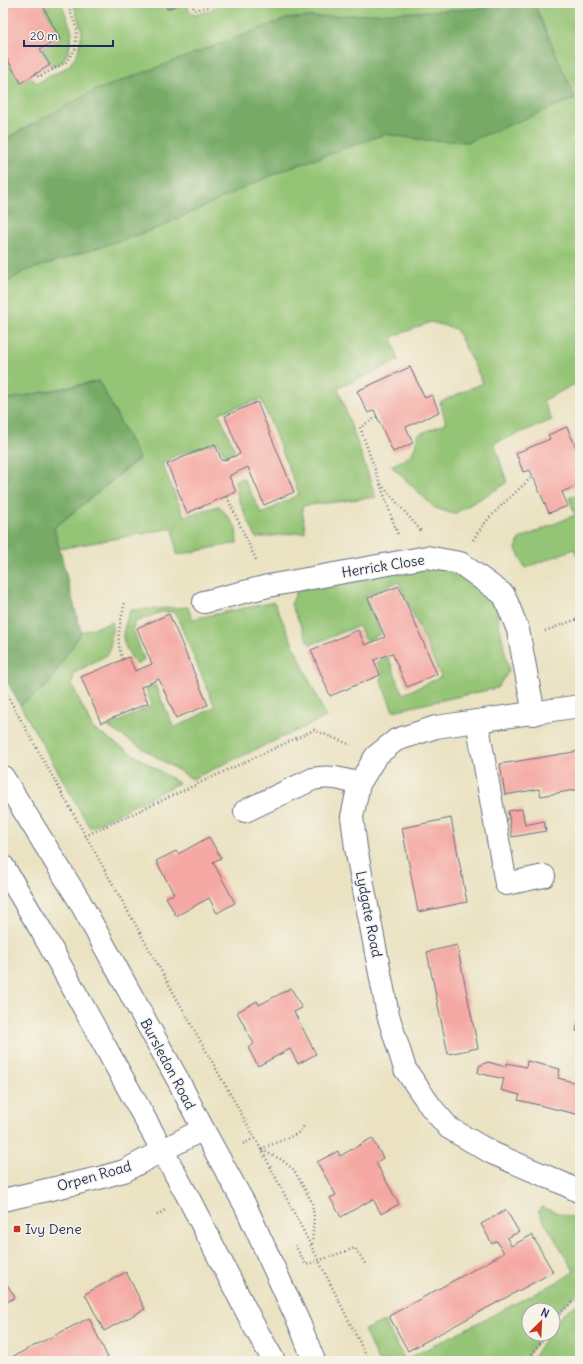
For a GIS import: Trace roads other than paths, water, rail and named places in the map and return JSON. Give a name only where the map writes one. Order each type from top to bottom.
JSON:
[{"type":"street","name":"Herrick Close","points":[[204,602],[268,586],[407,560],[427,557],[453,562],[504,595],[518,630],[534,714]]},
{"type":"street","name":"Lydgate Road","points":[[580,706],[534,714],[436,727],[396,740],[376,756],[359,784],[352,817],[356,848],[388,1015],[405,1069],[431,1107],[449,1128],[492,1153],[562,1182],[580,1192]]},
{"type":"street","points":[[477,721],[506,884],[544,876]]},
{"type":"street","name":"Bursledon Road","points":[[3,777],[79,900],[180,1082],[203,1130],[245,1205],[300,1325],[314,1361]]},
{"type":"street","points":[[245,811],[318,778],[333,777],[359,784]]},
{"type":"street","points":[[3,866],[41,930],[188,1197],[254,1326],[274,1361]]},
{"type":"street","name":"Orpen Road","points":[[3,1200],[124,1171],[203,1130]]},
{"type":"place","name":"Ivy Dene","points":[[17,1229]]}]
